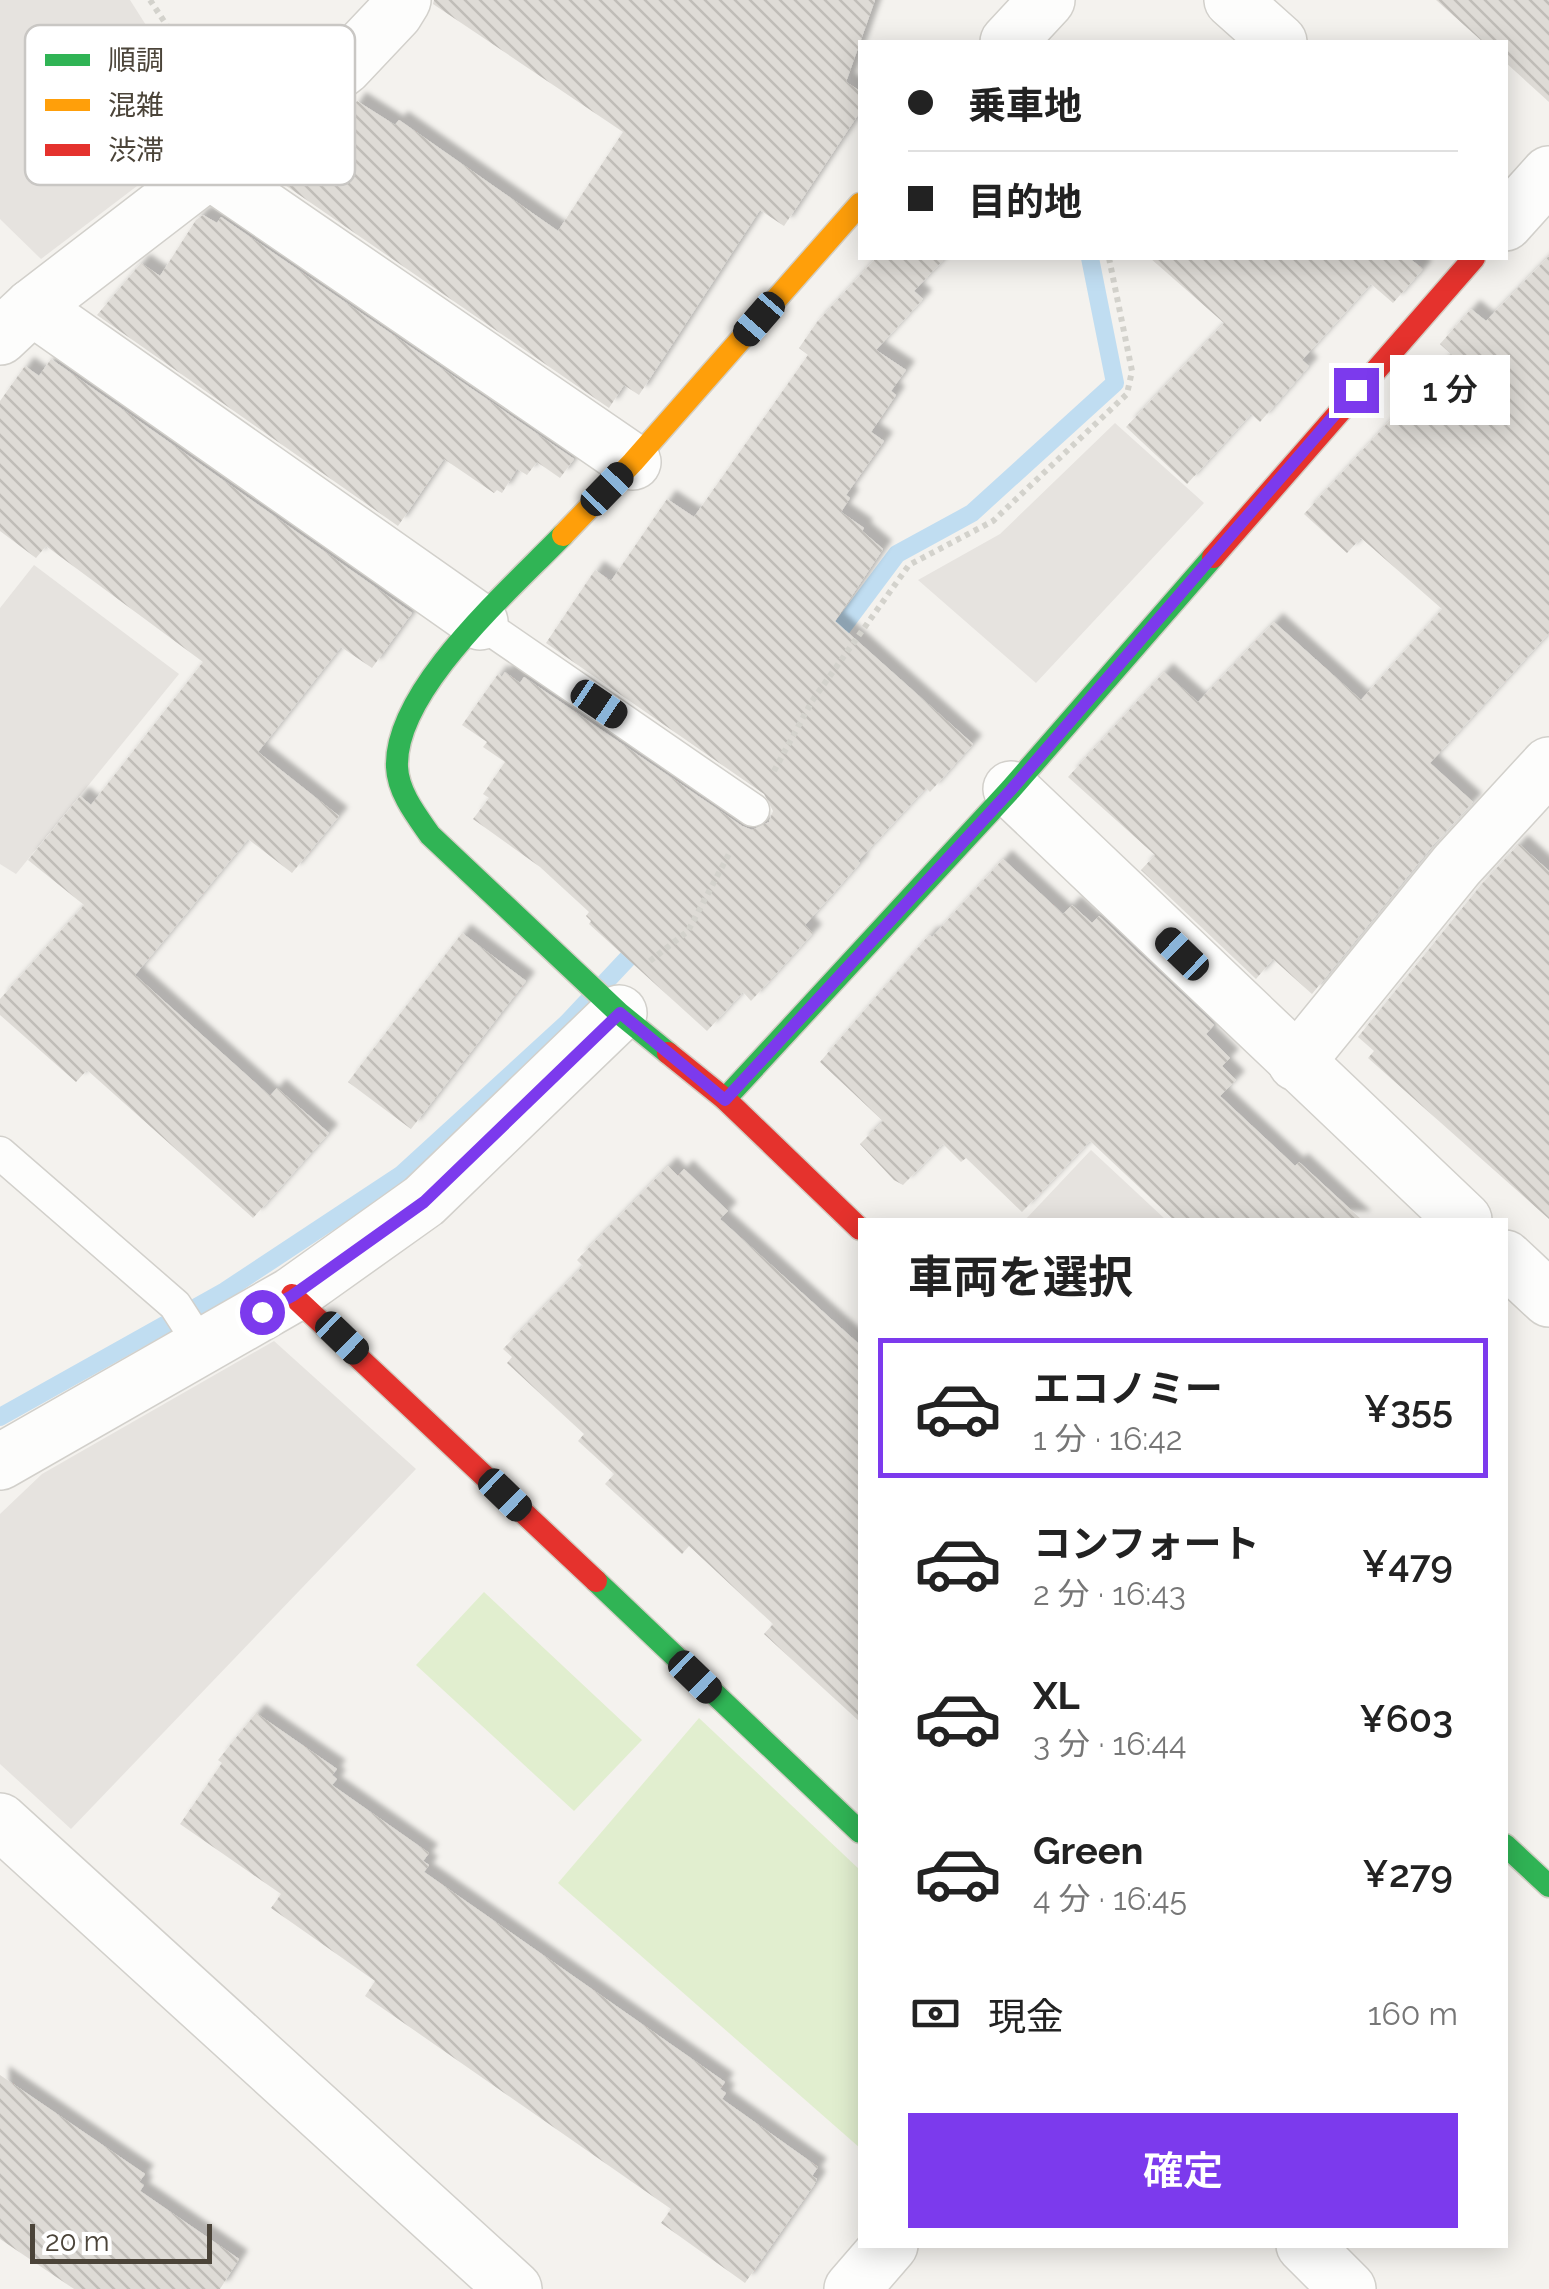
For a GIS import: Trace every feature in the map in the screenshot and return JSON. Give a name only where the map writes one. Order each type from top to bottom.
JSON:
[{"type":"street","points":[[355,55],[403,0]]},
{"type":"street","points":[[1010,40],[1047,0]]},
{"type":"street","points":[[1232,0],[1277,40]]},
{"type":"street","points":[[1508,220],[1549,174]]},
{"type":"street","points":[[193,185],[16,322],[480,622]]},
{"type":"street","points":[[264,185],[632,462]]},
{"type":"street","points":[[858,206],[632,462],[421,690],[402,727],[398,769],[409,806],[430,835],[603,997],[725,1100],[858,1228]]},
{"type":"street","points":[[725,1100],[1011,790],[1472,260]]},
{"type":"street","points":[[1296,1063],[1457,865],[1549,765]]},
{"type":"street","points":[[1011,790],[1462,1218]]},
{"type":"street","points":[[0,1462],[189,1328],[292,1296],[424,1202],[603,997]]},
{"type":"street","points":[[1508,1261],[1549,1299]]},
{"type":"street","points":[[292,1296],[314,1312],[858,1830]]},
{"type":"street","points":[[0,1821],[514,2289]]},
{"type":"street","points":[[1508,1848],[1549,1886]]},
{"type":"street","points":[[852,2289],[887,2248]]},
{"type":"street","points":[[1307,2248],[1348,2289]]},
{"type":"lane","points":[[480,622],[739,800]]},
{"type":"lane","points":[[0,1153],[189,1328]]},
{"type":"path","points":[[150,0],[162,25]]},
{"type":"path","points":[[603,997],[688,931],[739,800],[909,565],[993,521],[1127,394],[1132,372],[1109,260]]},
{"type":"green space","points":[[484,1592],[642,1740],[574,1811],[416,1665]]},
{"type":"green space","points":[[699,1718],[858,1868],[858,2146],[558,1883]]},
{"type":"shaded area","points":[[0,0],[130,0],[146,25],[25,25],[25,185],[138,185],[41,259],[0,219]]},
{"type":"shaded area","points":[[1115,423],[1204,503],[1036,683],[918,580],[1000,534]]},
{"type":"shaded area","points":[[34,565],[179,674],[16,874],[0,864],[0,608]]},
{"type":"shaded area","points":[[1091,1150],[1164,1218],[1027,1218]]},
{"type":"shaded area","points":[[274,1341],[416,1469],[71,1829],[0,1764],[0,1514],[42,1474]]},
{"type":"building","points":[[434,0],[875,0],[846,82],[858,90],[858,115],[784,226],[760,210],[639,395],[624,385],[609,408],[285,185],[355,185],[357,101],[395,125],[399,120],[558,231],[623,132],[433,4]]},
{"type":"building","points":[[1436,0],[1549,0],[1549,102],[1508,65],[1508,40],[1481,40]]},
{"type":"building","points":[[203,215],[217,223],[221,217],[574,459],[560,478],[537,462],[527,475],[517,469],[502,493],[494,493],[444,459],[398,526],[97,315],[141,263],[160,276]]},
{"type":"building","points":[[1549,256],[1549,633],[1430,763],[1473,802],[1433,845],[1312,994],[1273,959],[1256,979],[1141,870],[1155,855],[1068,777],[1164,672],[1198,702],[1274,622],[1361,700],[1442,609],[1361,538],[1347,553],[1304,514],[1451,354],[1440,344],[1471,309],[1486,321]]},
{"type":"building","points":[[874,260],[943,260],[914,291],[923,299],[876,350],[906,370],[891,391],[896,395],[871,432],[884,441],[846,495],[850,498],[841,512],[864,528],[862,531],[883,549],[835,621],[973,744],[858,861],[805,925],[813,933],[751,1001],[743,992],[707,1031],[589,924],[589,912],[540,867],[473,819],[489,798],[483,794],[505,762],[483,747],[487,742],[462,725],[498,674],[502,677],[505,672],[520,683],[524,677],[742,826],[752,830],[769,822],[773,811],[764,794],[546,643],[595,570],[611,581],[667,499],[694,517],[808,355],[799,348],[817,322]]},
{"type":"building","points":[[1152,260],[1412,260],[1423,269],[1393,303],[1371,284],[1302,360],[1309,366],[1260,422],[1251,414],[1187,484],[1126,427],[1224,323]]},
{"type":"building","points":[[51,359],[412,613],[372,668],[341,647],[258,752],[339,816],[292,873],[248,839],[135,975],[270,1096],[277,1088],[329,1133],[253,1218],[87,1070],[76,1082],[0,1015],[0,999],[84,905],[28,860],[80,796],[91,805],[203,662],[46,546],[36,558],[0,531],[0,401],[25,366],[39,376]]},
{"type":"building","points":[[1519,844],[1549,871],[1549,1219],[1368,1058],[1374,1051],[1358,1037]]},
{"type":"building","points":[[1003,859],[1063,914],[1072,905],[1092,923],[1099,916],[1214,1025],[1206,1034],[1230,1058],[1222,1066],[1236,1080],[1220,1096],[1295,1166],[1299,1162],[1360,1218],[1172,1218],[1090,1141],[1022,1212],[966,1158],[961,1162],[943,1144],[903,1185],[894,1180],[860,1144],[883,1121],[820,1062],[929,935],[932,937]]},
{"type":"building","points":[[462,933],[526,981],[411,1129],[348,1082]]},
{"type":"building","points":[[668,1166],[678,1176],[684,1169],[728,1211],[720,1219],[858,1343],[858,1720],[764,1634],[773,1624],[689,1546],[682,1554],[605,1484],[614,1474],[578,1441],[584,1434],[507,1363],[512,1357],[503,1349],[583,1266],[577,1260]]},
{"type":"building","points":[[256,1713],[337,1769],[332,1785],[429,1853],[423,1861],[429,1865],[424,1872],[725,2082],[720,2089],[726,2093],[722,2099],[818,2167],[812,2176],[817,2179],[814,2185],[745,2283],[661,2223],[671,2209],[365,1996],[375,1981],[271,1908],[281,1894],[180,1824],[222,1763],[218,1760]]},
{"type":"building","points":[[0,2075],[145,2174],[139,2182],[144,2185],[140,2191],[239,2259],[220,2289],[74,2289],[0,2239]]},
{"type":"waterway","points":[[829,645],[897,554],[972,513],[1115,383],[1090,260]]},
{"type":"waterway","points":[[0,1417],[225,1291],[402,1174],[568,1022],[643,942]]},
{"type":"traffic: fast","points":[[563,535],[459,642],[434,674],[401,737],[398,776],[409,803],[430,835],[619,1013],[668,1053]]},
{"type":"traffic: fast","points":[[725,1099],[1011,789],[1213,557]]},
{"type":"traffic: fast","points":[[596,1581],[858,1830]]},
{"type":"traffic: fast","points":[[1508,1848],[1549,1886]]},
{"type":"traffic: slow","points":[[563,535],[633,462],[858,206]]},
{"type":"traffic: jam","points":[[1213,557],[1472,260]]},
{"type":"traffic: jam","points":[[668,1053],[725,1099],[858,1227]]},
{"type":"traffic: jam","points":[[292,1295],[596,1581]]},
{"type":"route","points":[[262,1312],[292,1296],[424,1202],[620,1013],[725,1100],[1011,790],[1356,390]]}]
